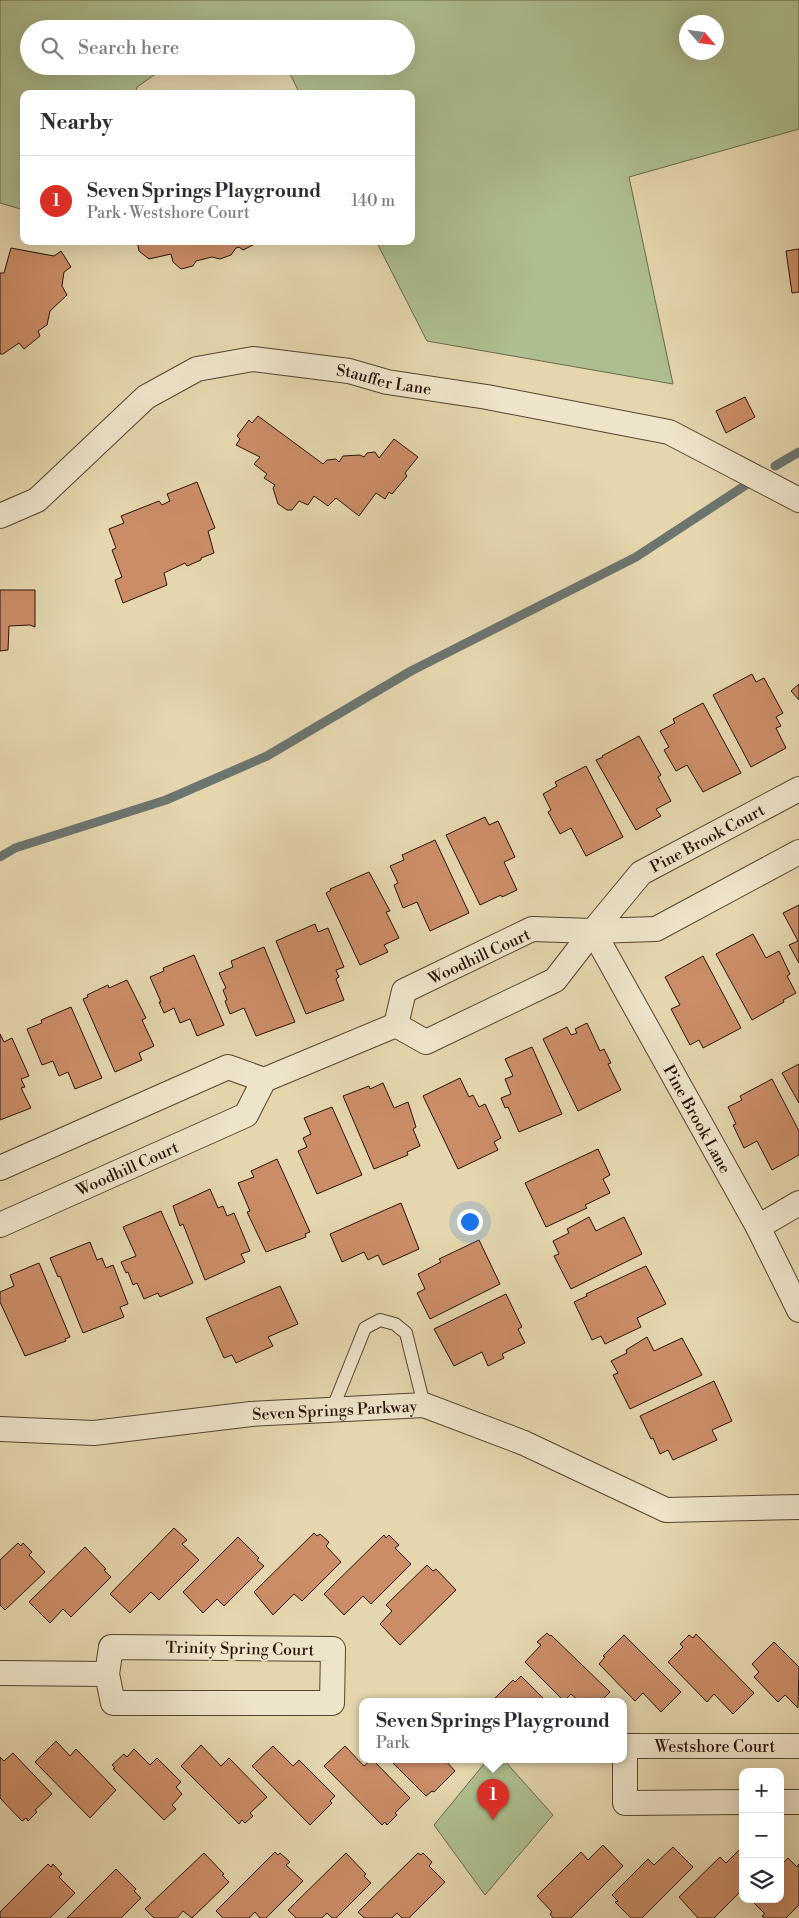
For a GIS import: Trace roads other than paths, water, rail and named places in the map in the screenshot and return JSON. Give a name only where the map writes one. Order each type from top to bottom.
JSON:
[{"type":"street","name":"Stauffer Lane","points":[[0,516],[37,500],[146,397],[197,369],[253,359],[349,371],[387,382],[487,397],[669,432],[799,500]]},
{"type":"street","name":"Pine Brook Court","points":[[593,931],[641,873],[799,789]]},
{"type":"street","points":[[0,1168],[228,1067],[264,1080],[396,1025],[426,1042],[555,980],[593,931],[656,929],[799,852]]},
{"type":"street","name":"Woodhill Court","points":[[396,1025],[404,991],[532,929],[593,931]]},
{"type":"street","name":"Pine Brook Lane","points":[[593,931],[758,1227],[799,1310]]},
{"type":"street","name":"Woodhill Court","points":[[0,1225],[246,1115],[264,1080]]},
{"type":"street","points":[[758,1227],[799,1203]]},
{"type":"street","name":"Seven Springs Parkway","points":[[0,1429],[94,1433],[252,1414],[424,1405],[524,1442],[666,1510],[799,1507]]},
{"type":"street","name":"Trinity Spring Court","points":[[112,1647],[333,1649],[332,1703],[113,1703],[107,1674],[112,1647]]},
{"type":"street","points":[[0,1673],[107,1674]]},
{"type":"street","name":"Westshore Court","points":[[627,1746],[799,1746]]},
{"type":"street","name":"Westshore Court","points":[[625,1763],[625,1803],[739,1802]]},
{"type":"street","points":[[784,1802],[799,1802]]},
{"type":"lane","points":[[332,1410],[365,1328],[380,1320],[395,1324],[406,1333],[424,1405]]},
{"type":"waterway","points":[[775,466],[799,452]]},
{"type":"waterway","points":[[0,857],[15,848],[166,800],[267,756],[411,671],[636,557],[752,481]]},
{"type":"place","name":"Seven Springs Playground","points":[[493,1820]]}]
